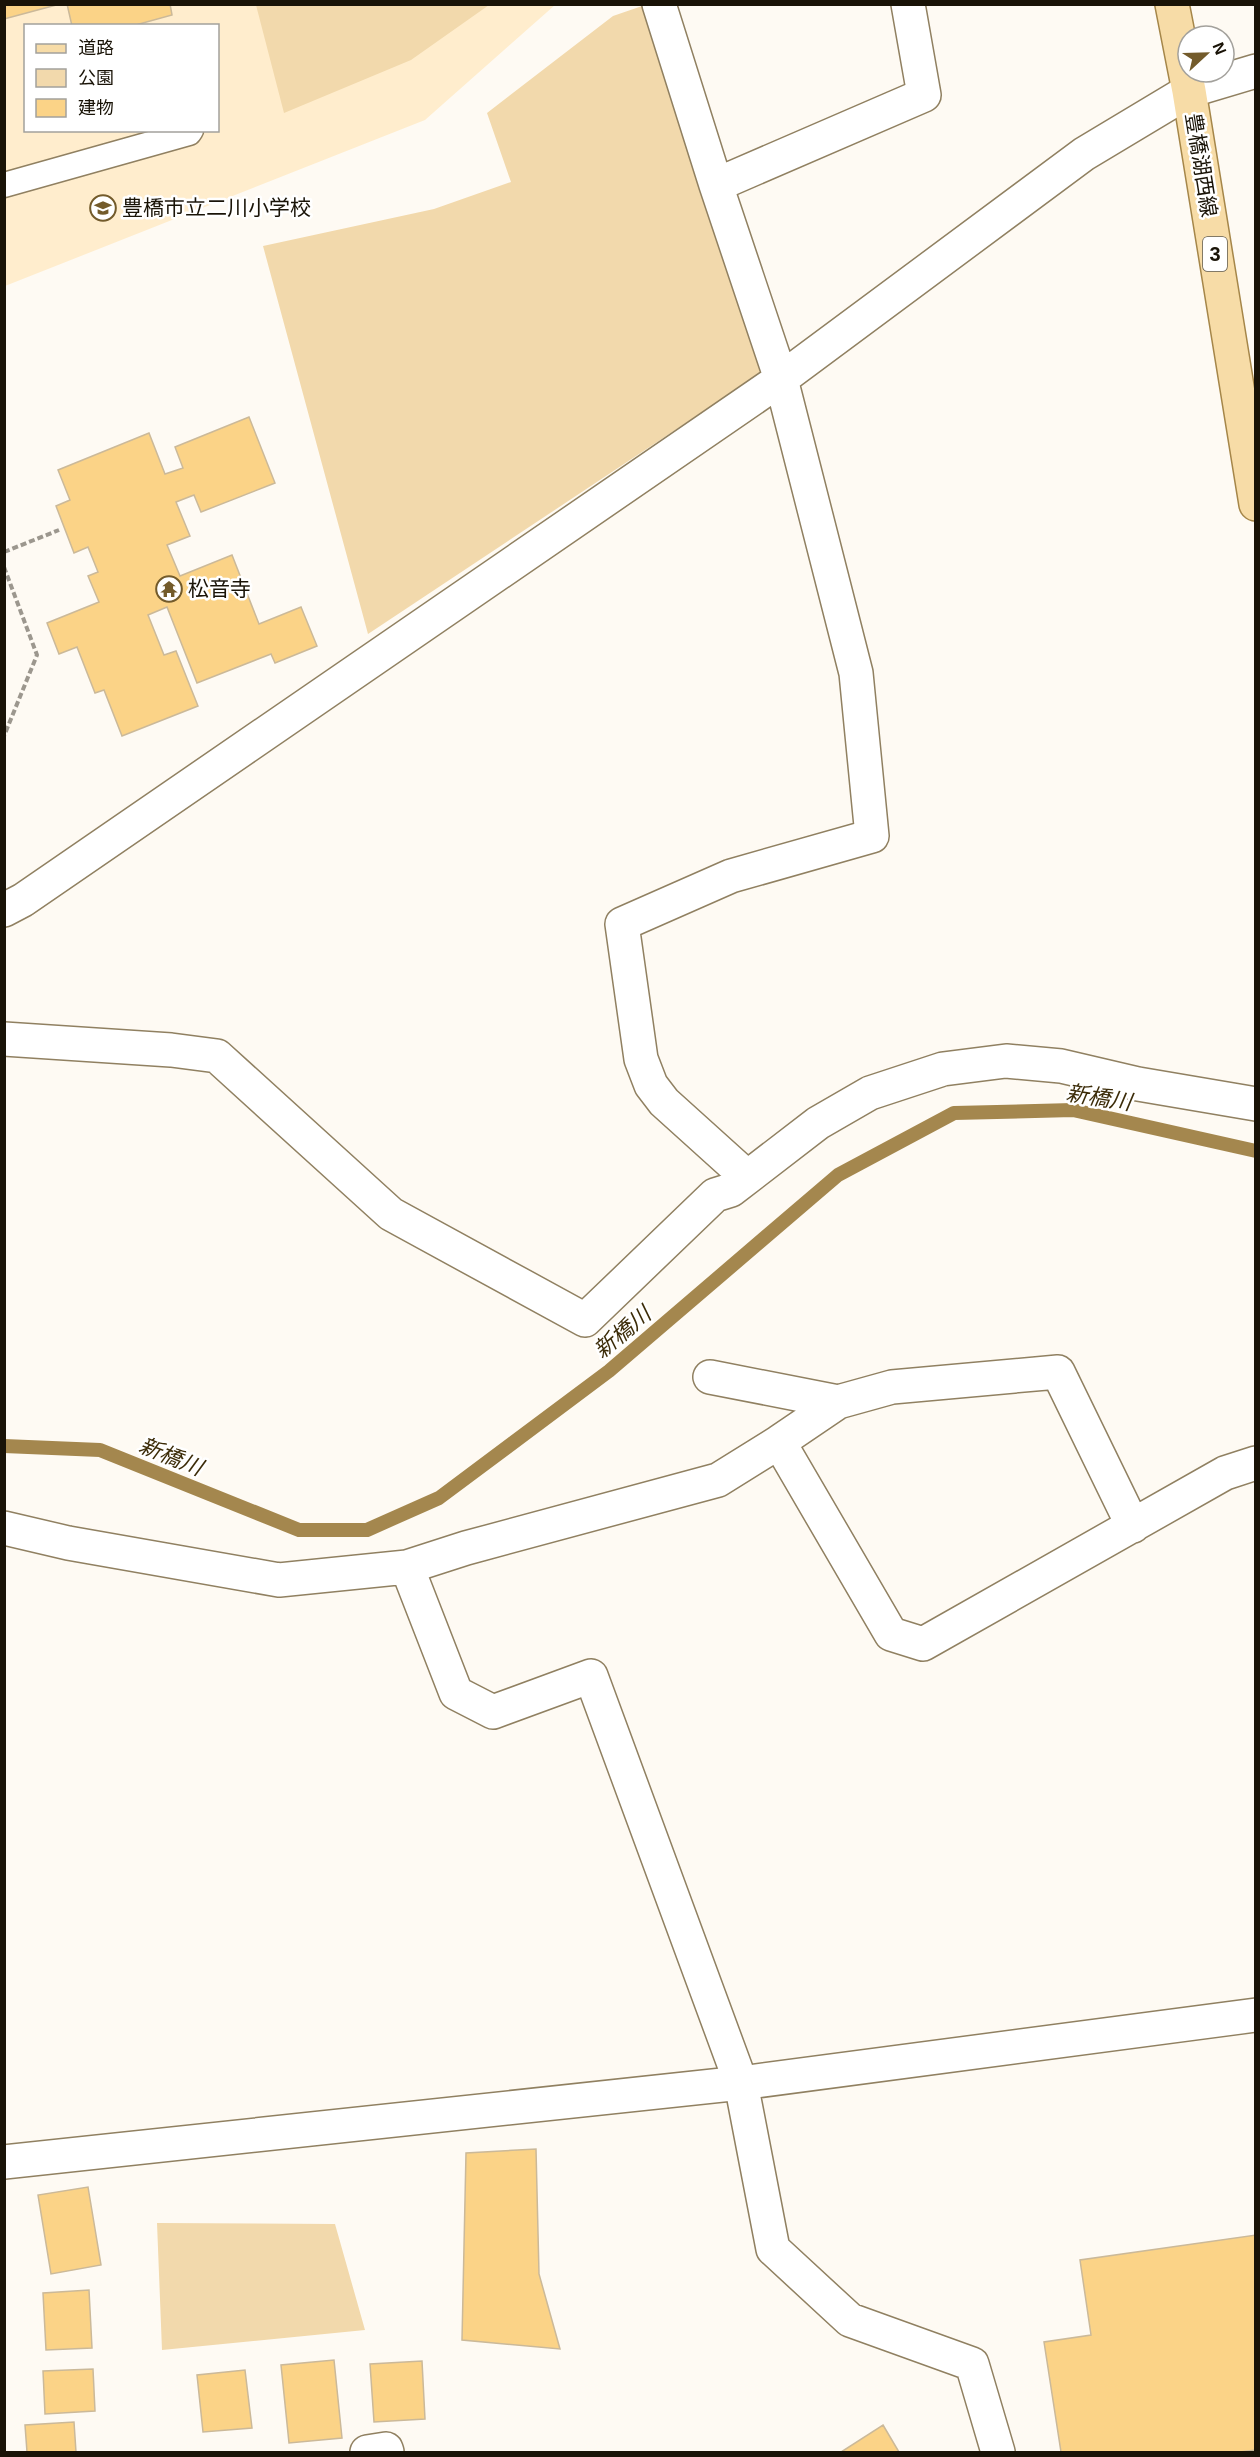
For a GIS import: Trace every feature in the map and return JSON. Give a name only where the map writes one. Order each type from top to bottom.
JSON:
[{"type":"main road","name":"豊橋湖西線","points":[[1172,4],[1189,91],[1256,504]]},
{"type":"street","points":[[658,4],[781,379],[856,673],[872,836],[731,876],[622,924],[641,1059],[651,1085],[664,1102],[746,1176]]},
{"type":"street","points":[[716,184],[924,95],[908,4]]},
{"type":"street","points":[[4,910],[23,900],[781,379],[1084,154],[1189,91],[1256,71]]},
{"type":"street","points":[[4,1040],[171,1050],[217,1056],[391,1214],[585,1320],[716,1195],[731,1190],[746,1176],[818,1123],[870,1093],[943,1069],[1006,1061],[1061,1066],[1138,1084],[1256,1104]]},
{"type":"street","points":[[4,1528],[68,1543],[279,1580],[407,1567],[466,1548],[718,1480],[838,1402],[892,1386],[1058,1372],[1134,1526]]},
{"type":"street","points":[[710,1377],[838,1402]]},
{"type":"street","points":[[779,1442],[891,1634],[923,1644],[1225,1473],[1256,1462]]},
{"type":"street","points":[[407,1567],[456,1693],[493,1712],[591,1676],[741,2083],[773,2249],[850,2320],[972,2364],[998,2452]]},
{"type":"street","points":[[4,2162],[741,2083],[1256,2015]]},
{"type":"street","points":[[367,2452],[386,2449],[387,2452]]},
{"type":"lane","points":[[4,185],[190,132]]},
{"type":"path","points":[[4,552],[58,530]]},
{"type":"path","points":[[4,567],[38,655],[4,736]]},
{"type":"shaded area","name":"豊橋市立二川小学校","points":[[5,5],[555,5],[425,120],[5,286]]},
{"type":"green space","points":[[256,4],[489,5],[411,60],[284,113]]},
{"type":"green space","points":[[645,5],[761,373],[368,634],[263,246],[434,209],[511,182],[487,113],[613,16]]},
{"type":"green space","points":[[157,2223],[335,2224],[365,2330],[162,2350]]},
{"type":"building","points":[[4,4],[60,4],[4,19]]},
{"type":"building","points":[[67,4],[170,4],[172,15],[139,24],[72,24]]},
{"type":"building","name":"松音寺","points":[[249,417],[275,483],[201,512],[194,495],[176,502],[190,536],[167,545],[180,576],[232,555],[259,624],[301,607],[317,646],[275,663],[271,654],[197,683],[167,607],[148,615],[164,655],[176,651],[198,706],[122,736],[104,690],[95,693],[77,647],[59,654],[47,623],[99,602],[88,576],[98,572],[88,547],[74,553],[56,506],[70,500],[58,470],[149,433],[165,474],[183,468],[175,447]]},
{"type":"building","points":[[536,2149],[539,2274],[560,2349],[462,2340],[466,2153]]},
{"type":"building","points":[[88,2187],[101,2265],[51,2274],[38,2195]]},
{"type":"building","points":[[1256,2235],[1256,2450],[1240,2452],[1061,2452],[1044,2342],[1091,2335],[1080,2260]]},
{"type":"building","points":[[89,2290],[92,2348],[46,2350],[43,2293]]},
{"type":"building","points":[[334,2360],[342,2438],[289,2443],[281,2365]]},
{"type":"building","points":[[422,2361],[425,2419],[374,2422],[370,2364]]},
{"type":"building","points":[[93,2369],[95,2411],[45,2414],[43,2371]]},
{"type":"building","points":[[245,2370],[252,2428],[203,2432],[197,2375]]},
{"type":"building","points":[[74,2422],[76,2452],[27,2452],[25,2425]]},
{"type":"building","points":[[883,2425],[899,2452],[841,2452]]},
{"type":"waterway","name":"新橋川","points":[[4,1446],[100,1450],[299,1530],[367,1530],[439,1498],[609,1371],[838,1175],[954,1113],[1073,1110],[1256,1151]]},
{"type":"place","name":"豊橋市立二川小学校","points":[[103,208]]},
{"type":"place","name":"松音寺","points":[[169,589]]}]
